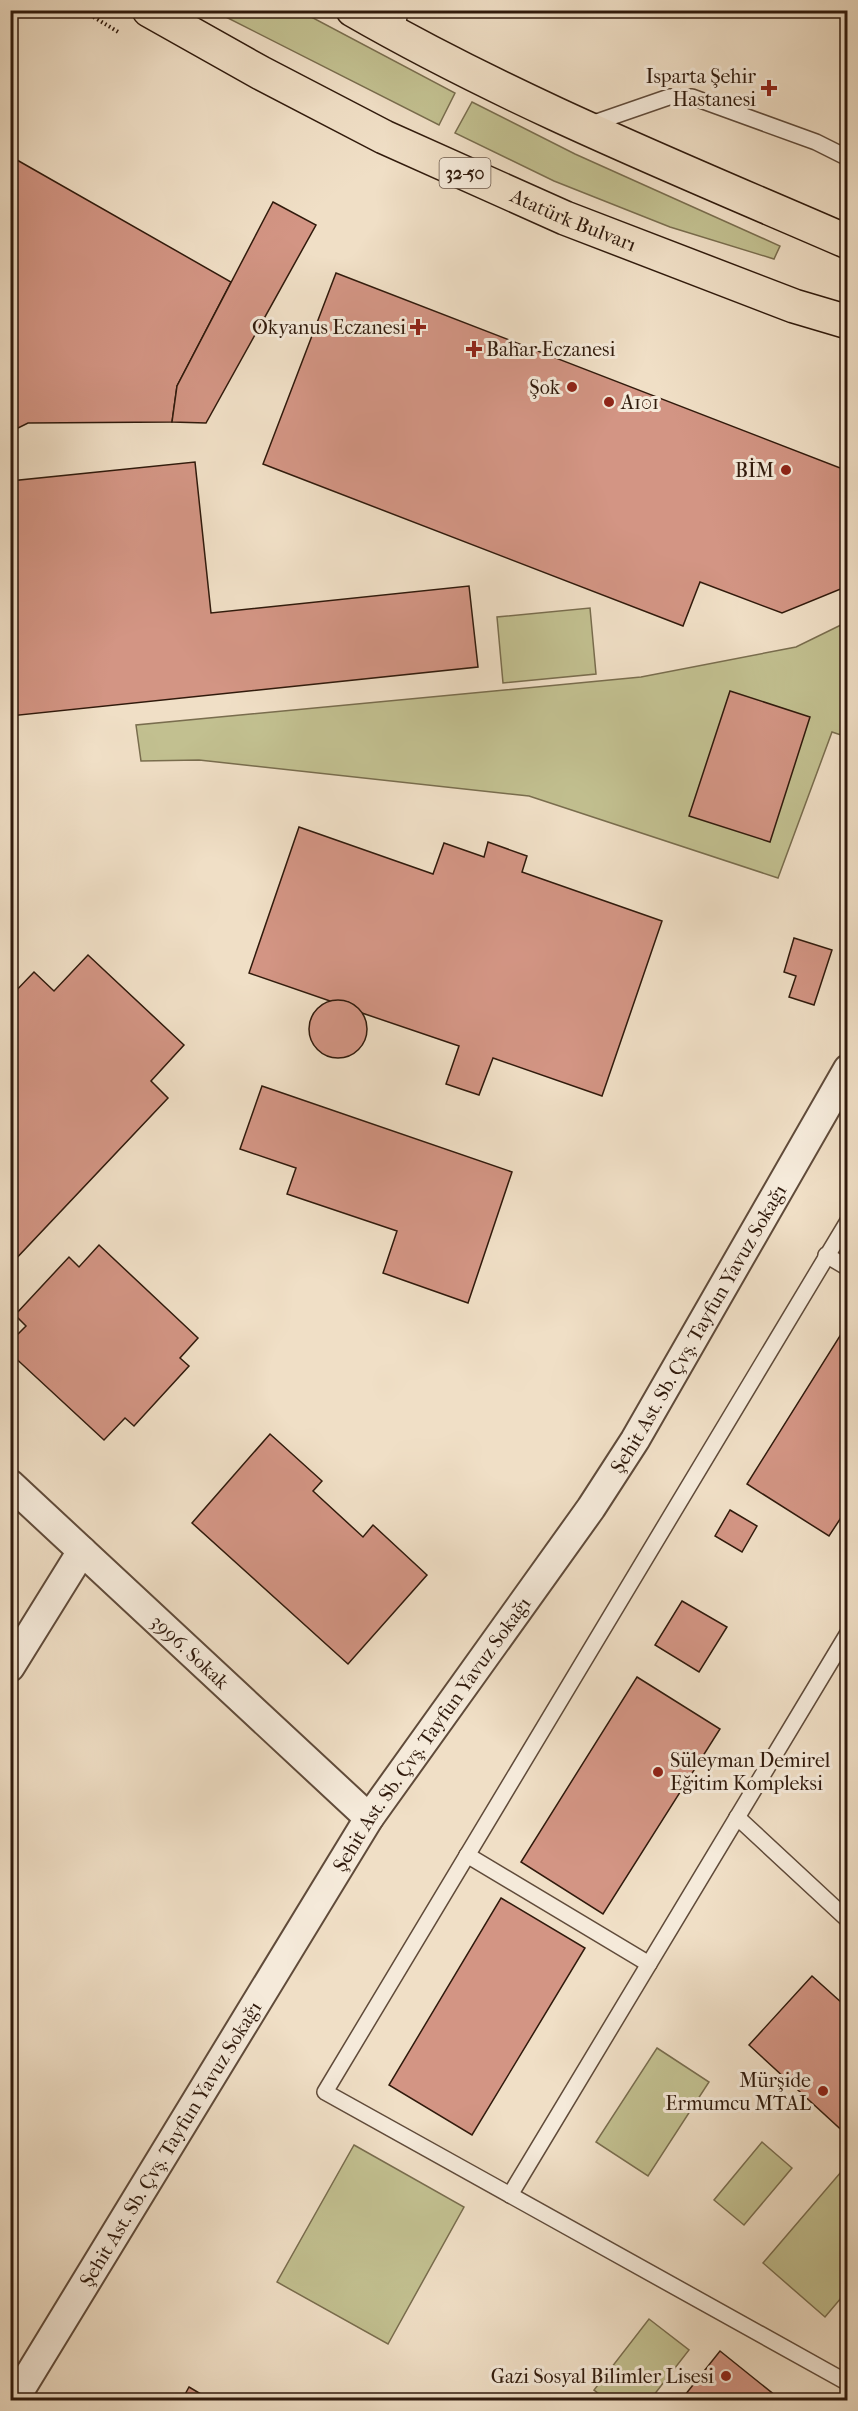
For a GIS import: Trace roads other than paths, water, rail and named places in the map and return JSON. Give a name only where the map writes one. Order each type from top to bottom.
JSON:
[{"type":"main road","name":"Atatürk Bulvarı","points":[[149,10],[261,73],[384,137],[565,218],[794,306],[848,322]]},
{"type":"main road","points":[[353,10],[398,23],[492,86],[689,175],[848,242]]},
{"type":"main road","points":[[779,212],[848,227]]},
{"type":"main road","points":[[794,306],[848,333]]},
{"type":"street","name":"Şehit Ast. Sb. Çvş. Tayfun Yavuz Sokağı","points":[[14,2400],[369,1818],[591,1508],[635,1440],[848,1069]]},
{"type":"street","name":"3996. Sokak","points":[[10,1484],[369,1818]]},
{"type":"street","points":[[10,1667],[82,1551]]},
{"type":"lane","points":[[582,127],[669,97],[692,97],[816,142],[848,158]]},
{"type":"lane","points":[[848,1221],[325,2092],[848,2383]]},
{"type":"lane","points":[[826,1255],[848,1268]]},
{"type":"lane","points":[[510,2195],[848,1633]]},
{"type":"lane","points":[[737,1818],[848,1920]]},
{"type":"lane","points":[[467,1855],[649,1964]]},
{"type":"place","name":"Isparta Şehir Hastanesi","points":[[769,88]]},
{"type":"place","name":"Okyanus Eczanesi","points":[[418,327]]},
{"type":"place","name":"Bahar Eczanesi","points":[[474,349]]},
{"type":"place","name":"Şok","points":[[572,387]]},
{"type":"place","name":"A101","points":[[609,402]]},
{"type":"place","name":"BİM","points":[[786,470]]},
{"type":"place","name":"Süleyman Demirel Eğitim Kompleksi","points":[[658,1772]]},
{"type":"place","name":"Mürşide Ermumcu MTAL","points":[[823,2091]]},
{"type":"place","name":"Gazi Sosyal Bilimler Lisesi","points":[[726,2376]]}]
